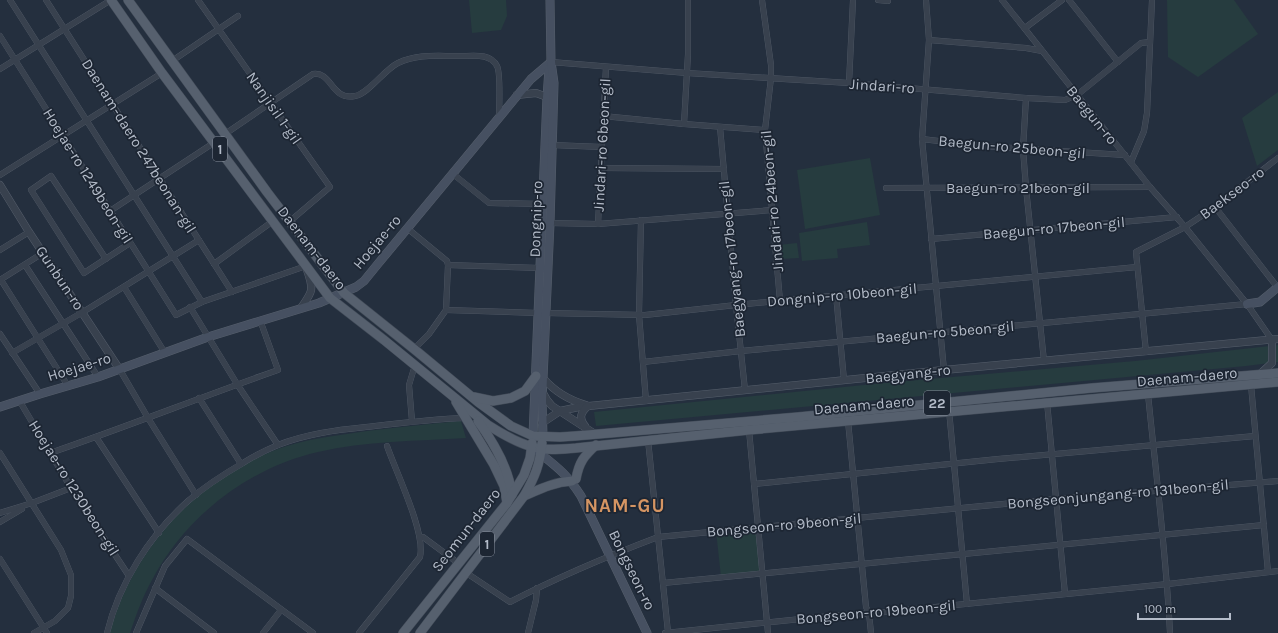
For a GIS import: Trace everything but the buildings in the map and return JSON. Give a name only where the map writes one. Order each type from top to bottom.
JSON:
[{"type":"main road","name":"Daenam-daero","points":[[111,0],[162,73],[330,298],[494,429],[505,436],[541,451],[848,421],[948,407],[1147,384],[1278,373]]},
{"type":"main road","name":"Daenam-daero","points":[[128,0],[289,222],[344,293],[470,396],[511,426],[538,436],[560,437],[592,432],[806,416],[1047,402],[1278,382]]},
{"type":"main road","name":"Dongnip-ro","points":[[538,436],[542,313],[550,223],[554,83],[551,62],[550,0]]},
{"type":"main road","name":"Dongnip-ro","points":[[542,313],[540,268],[547,98],[551,62]]},
{"type":"main road","name":"Hoejae-ro","points":[[0,407],[120,370],[208,337],[301,308],[344,293],[356,287],[364,281],[517,95],[531,79],[551,62]]},
{"type":"main road","points":[[1247,304],[1260,302],[1278,288]]},
{"type":"main road","name":"Dongnip-ro","points":[[538,436],[542,423],[543,393],[540,377]]},
{"type":"main road","points":[[470,396],[493,401],[511,398],[525,391],[540,377]]},
{"type":"main road","points":[[453,396],[494,465],[504,486],[507,503]]},
{"type":"main road","points":[[469,409],[486,432],[502,460],[511,484],[512,495]]},
{"type":"main road","points":[[592,432],[588,437],[588,443],[590,445],[596,445]]},
{"type":"main road","name":"Seomun-daero","points":[[403,633],[507,503],[524,475],[532,447],[538,436]]},
{"type":"main road","name":"Seomun-daero","points":[[420,633],[524,496],[534,478],[541,451],[538,436]]},
{"type":"main road","points":[[524,496],[543,487],[559,482],[574,480],[578,466],[596,445]]},
{"type":"main road","name":"Bongseon-ro","points":[[541,451],[574,480],[584,494],[647,633]]},
{"type":"main road","name":"Bongseon-ro","points":[[611,555],[651,633]]},
{"type":"street","points":[[10,0],[202,302]]},
{"type":"street","name":"Daenam-daero 247beonan-gil","points":[[46,0],[232,292]]},
{"type":"street","points":[[0,69],[111,0]]},
{"type":"street","name":"Nanjisil 1-gil","points":[[198,0],[330,187],[289,222]]},
{"type":"street","points":[[684,124],[688,54],[688,0]]},
{"type":"street","name":"Jindari-ro 24beon-gil","points":[[762,0],[768,41],[771,78],[765,130],[780,301]]},
{"type":"street","points":[[849,83],[853,0]]},
{"type":"street","points":[[878,0],[888,1]]},
{"type":"street","points":[[926,0],[929,40],[922,139],[930,239],[944,370]]},
{"type":"street","name":"Baegun-ro","points":[[1002,0],[1150,187],[1185,226],[1275,339],[1278,346]]},
{"type":"street","points":[[1025,28],[1062,0]]},
{"type":"street","points":[[1069,0],[1118,62]]},
{"type":"street","points":[[1131,162],[1144,131],[1147,113],[1152,0]]},
{"type":"street","points":[[172,61],[238,16]]},
{"type":"street","name":"Hoejae-ro 1249beon-gil","points":[[0,36],[176,315],[190,307]]},
{"type":"street","points":[[929,40],[1026,48],[1042,51]]},
{"type":"street","points":[[1076,95],[1141,43],[1150,42]]},
{"type":"street","points":[[225,134],[313,74],[318,73],[326,77],[335,90],[342,95],[349,97],[356,96],[363,93],[381,75],[397,63],[411,58],[430,55],[456,57],[478,55],[484,56],[494,62],[498,69],[499,118]]},
{"type":"street","name":"Jindari-ro","points":[[551,62],[687,73],[849,83],[1026,98],[1065,100],[1076,95]]},
{"type":"street","name":"Jindari-ro 6beon-gil","points":[[598,224],[606,67]]},
{"type":"street","points":[[0,175],[162,73]]},
{"type":"street","points":[[517,95],[536,93],[547,98]]},
{"type":"street","points":[[1026,98],[1023,149],[1044,361]]},
{"type":"street","points":[[603,116],[765,130]]},
{"type":"street","name":"Baegyang-ro 17beon-gil","points":[[720,127],[745,390]]},
{"type":"street","name":"Baegun-ro 25beon-gil","points":[[922,139],[980,146],[1125,156]]},
{"type":"street","points":[[110,210],[215,142]]},
{"type":"street","points":[[552,145],[602,147]]},
{"type":"street","name":"Baekseo-ro","points":[[1185,226],[1214,207],[1278,158]]},
{"type":"street","points":[[601,168],[724,169]]},
{"type":"street","points":[[453,174],[489,203],[543,204]]},
{"type":"street","points":[[106,260],[51,176],[30,190],[84,273],[106,260],[130,243]]},
{"type":"street","name":"Gunbun-ro","points":[[0,185],[29,232],[120,370]]},
{"type":"street","name":"Baegun-ro 21beon-gil","points":[[886,188],[1150,187]]},
{"type":"street","points":[[1214,207],[1278,288]]},
{"type":"street","points":[[550,223],[598,224],[772,210]]},
{"type":"street","name":"Baegun-ro 17beon-gil","points":[[930,239],[1177,217]]},
{"type":"street","points":[[641,220],[639,315],[646,401]]},
{"type":"street","points":[[214,264],[273,221]]},
{"type":"street","points":[[1146,352],[1136,252],[1185,226]]},
{"type":"street","points":[[407,228],[447,261],[448,265],[446,310],[429,334],[414,349]]},
{"type":"street","points":[[0,250],[29,232]]},
{"type":"street","points":[[12,353],[83,312],[199,240]]},
{"type":"street","points":[[43,253],[0,280],[68,386]]},
{"type":"street","points":[[25,265],[62,324],[98,377]]},
{"type":"street","points":[[448,265],[540,268]]},
{"type":"street","points":[[278,445],[237,384],[190,307],[306,266],[312,285],[311,291],[301,308]]},
{"type":"street","name":"Dongnip-ro 10beon-gil","points":[[542,313],[639,315],[1137,267]]},
{"type":"street","points":[[124,287],[165,353]]},
{"type":"street","points":[[836,295],[844,380]]},
{"type":"street","name":"Baegun-ro 5beon-gil","points":[[643,362],[741,351],[940,334],[1247,304]]},
{"type":"street","points":[[446,310],[542,313]]},
{"type":"street","points":[[50,453],[278,370],[260,320]]},
{"type":"street","points":[[0,334],[40,394]]},
{"type":"street","name":"Baegyang-ro","points":[[542,423],[560,411],[588,406],[944,370],[1275,339]]},
{"type":"street","name":"Daenam-daero","points":[[1259,375],[1272,363],[1275,339]]},
{"type":"street","points":[[412,421],[409,385],[415,365]]},
{"type":"street","points":[[120,370],[196,495]]},
{"type":"street","points":[[540,377],[560,393],[588,406]]},
{"type":"street","points":[[1147,384],[1164,536],[1170,633]]},
{"type":"street","points":[[1251,385],[1268,572]]},
{"type":"street","points":[[543,393],[547,400],[560,411],[592,432]]},
{"type":"street","points":[[200,398],[240,464]]},
{"type":"street","name":"Hoejae-ro 1230beon-gil","points":[[19,400],[71,488],[129,576]]},
{"type":"street","points":[[1047,402],[1066,594]]},
{"type":"street","points":[[588,406],[582,411],[581,416],[582,422],[592,432]]},
{"type":"street","points":[[948,407],[967,604]]},
{"type":"street","points":[[107,633],[129,576],[159,533],[176,513],[196,495],[240,464],[278,445],[311,435],[412,421],[466,418]]},
{"type":"street","points":[[848,421],[866,607],[869,613],[871,633]]},
{"type":"street","points":[[749,430],[768,633]]},
{"type":"street","points":[[754,484],[1154,444],[1255,436]]},
{"type":"street","points":[[96,437],[159,533]]},
{"type":"street","points":[[648,440],[667,632]]},
{"type":"street","points":[[358,633],[420,557],[422,550],[420,537],[410,505],[387,446]]},
{"type":"street","points":[[0,453],[61,550],[71,575],[71,596],[68,608],[46,631],[34,633]]},
{"type":"street","name":"Bongseonjungang-ro 131beon-gil","points":[[958,508],[1278,481]]},
{"type":"street","points":[[0,513],[32,504],[71,488]]},
{"type":"street","points":[[0,522],[32,504]]},
{"type":"street","name":"Bongseon-ro 9beon-gil","points":[[465,572],[510,602],[537,588],[611,555],[658,537],[958,508]]},
{"type":"street","points":[[663,583],[1012,549],[1164,536],[1264,525]]},
{"type":"street","points":[[420,537],[423,537],[458,563]]},
{"type":"street","points":[[136,633],[165,566],[187,539],[313,633]]},
{"type":"street","points":[[0,559],[46,631]]},
{"type":"street","name":"Bongseon-ro 19beon-gil","points":[[667,632],[1168,584],[1278,571]]},
{"type":"street","points":[[155,588],[214,633]]},
{"type":"street","points":[[528,633],[536,600],[537,588]]},
{"type":"street","points":[[263,633],[281,610]]},
{"type":"green space","points":[[469,0],[506,0],[507,16],[501,30],[472,33]]},
{"type":"green space","points":[[1167,0],[1234,0],[1258,34],[1198,77],[1168,57]]},
{"type":"green space","points":[[1278,92],[1278,150],[1257,166],[1242,118]]},
{"type":"green space","points":[[870,158],[880,215],[805,229],[797,170]]},
{"type":"green space","points":[[867,222],[870,245],[837,249],[838,258],[802,261],[799,233]]},
{"type":"green space","points":[[797,243],[799,258],[780,259],[778,245]]},
{"type":"green space","points":[[1278,345],[1278,362],[1246,366],[596,426],[594,412],[884,383],[1135,361]]},
{"type":"green space","points":[[461,421],[466,438],[410,441],[336,448],[292,460],[267,470],[243,483],[221,498],[201,516],[182,536],[166,557],[146,592],[130,633],[110,633],[120,602],[135,572],[154,544],[175,518],[200,495],[227,475],[256,458],[287,446],[307,441],[367,431]]},
{"type":"green space","points":[[758,527],[762,574],[721,577],[716,531]]},
{"type":"district","name":"NAM-GU","points":[[625,506]]}]
